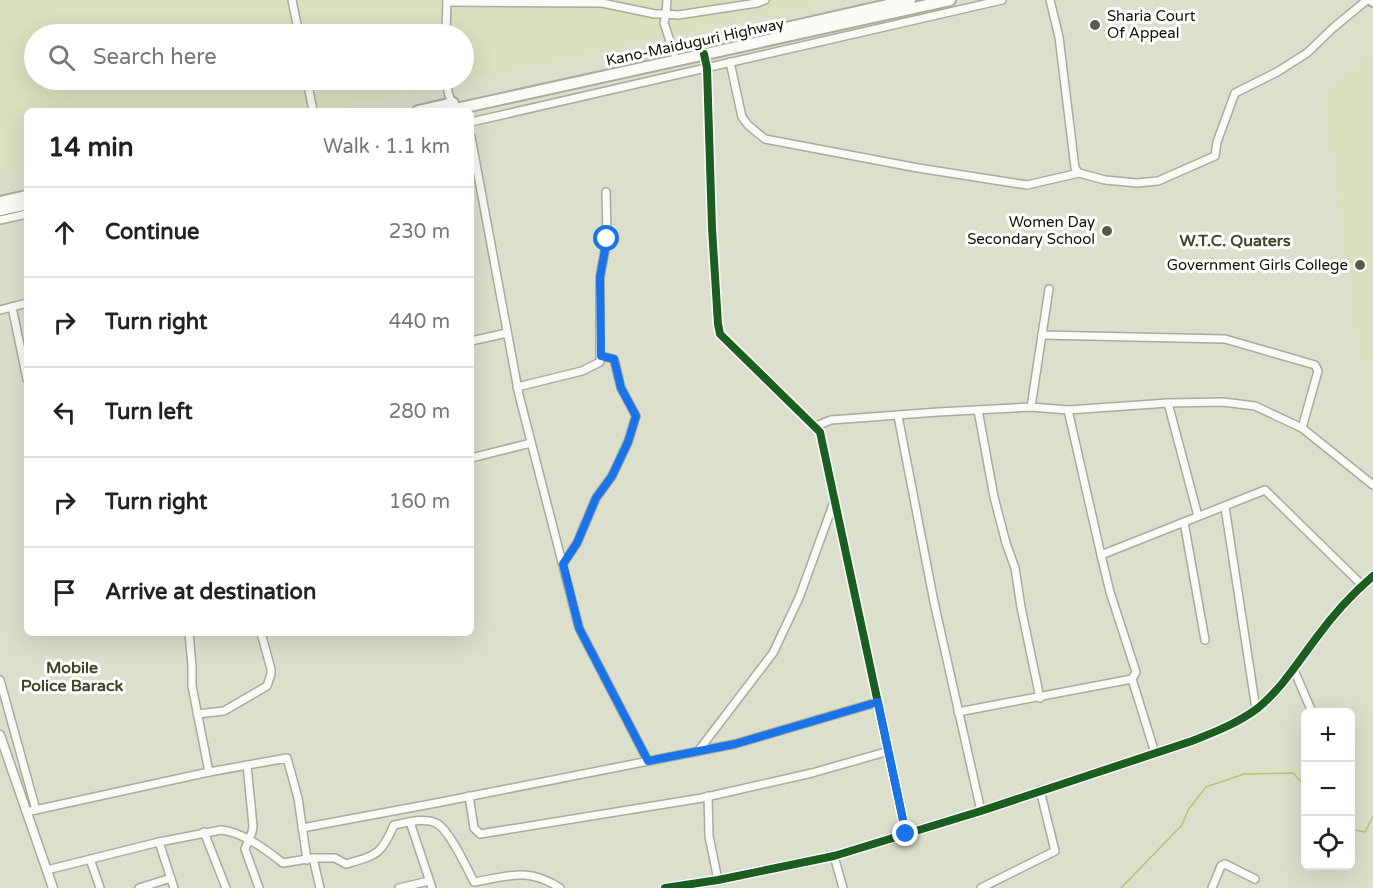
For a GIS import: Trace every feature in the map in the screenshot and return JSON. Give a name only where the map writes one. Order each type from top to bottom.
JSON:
[{"type":"highway","name":"Kano-Maiduguri Highway","points":[[450,107],[674,53],[910,0]]},
{"type":"highway","name":"Kano-Maiduguri Highway","points":[[469,108],[704,54],[872,8],[950,0]]},
{"type":"highway","points":[[0,202],[24,197]]},
{"type":"highway","points":[[0,210],[24,205]]},
{"type":"street","points":[[292,0],[296,24]]},
{"type":"street","points":[[667,0],[664,23],[674,53]]},
{"type":"street","points":[[446,24],[447,1],[602,3],[655,14],[678,15],[765,0]]},
{"type":"street","points":[[474,121],[1002,0]]},
{"type":"street","points":[[1050,0],[1059,37],[1075,168],[1079,174]]},
{"type":"street","points":[[730,62],[742,117],[765,139],[930,170],[1027,185],[1079,174],[1105,180],[1137,183],[1158,181],[1215,156],[1217,142],[1235,93],[1277,72],[1307,53],[1333,28],[1371,0]]},
{"type":"street","points":[[704,54],[712,228],[720,334],[820,432],[906,834]]},
{"type":"street","points":[[309,90],[312,108]]},
{"type":"street","points":[[448,90],[450,107]]},
{"type":"street","points":[[474,153],[518,387],[579,628],[648,761]]},
{"type":"street","points":[[518,387],[588,369],[600,362],[600,277],[607,239],[606,192]]},
{"type":"street","points":[[0,219],[24,215]]},
{"type":"street","points":[[1031,407],[1049,289]]},
{"type":"street","points":[[0,310],[24,304]]},
{"type":"street","points":[[12,307],[24,365]]},
{"type":"street","points":[[474,340],[507,333]]},
{"type":"street","points":[[1042,335],[1225,339],[1315,365],[1318,371],[1302,428]]},
{"type":"street","points":[[563,564],[577,543],[596,498],[612,476],[628,442],[636,416],[621,388],[614,359],[601,356]]},
{"type":"street","points":[[816,426],[831,420],[978,410],[1031,407],[1068,410],[1168,403],[1223,402],[1255,406],[1302,428],[1373,485]]},
{"type":"street","points":[[1168,403],[1198,516]]},
{"type":"street","points":[[978,410],[994,497],[1015,568],[1041,698]]},
{"type":"street","points":[[1068,410],[1110,592],[1136,672],[1132,680],[1155,753]]},
{"type":"street","points":[[898,416],[934,602],[981,811]]},
{"type":"street","points":[[474,457],[531,443]]},
{"type":"street","points":[[1101,555],[1226,507],[1261,491],[1269,492],[1297,524],[1362,585]]},
{"type":"street","points":[[699,750],[773,653],[799,598],[834,500]]},
{"type":"street","points":[[1226,507],[1256,709]]},
{"type":"street","points":[[1184,522],[1205,640]]},
{"type":"street","points":[[666,888],[718,880],[834,856],[981,811],[1222,729],[1256,709],[1270,697],[1294,670],[1317,636],[1362,585],[1373,576]]},
{"type":"street","points":[[189,636],[192,686],[209,772]]},
{"type":"street","points":[[197,714],[224,711],[267,686],[271,669],[262,636]]},
{"type":"street","points":[[1294,670],[1310,708]]},
{"type":"street","points":[[0,680],[36,810]]},
{"type":"street","points":[[958,712],[1132,680]]},
{"type":"street","points":[[302,828],[746,741],[878,702]]},
{"type":"street","points":[[0,735],[53,888]]},
{"type":"street","points":[[469,796],[474,828],[480,834],[708,796],[812,773],[889,751]]},
{"type":"street","points":[[26,812],[209,772],[287,758],[298,798],[302,828],[320,888]]},
{"type":"street","points":[[247,765],[253,826],[245,849],[259,888]]},
{"type":"street","points":[[981,888],[1055,851],[1040,790]]},
{"type":"street","points":[[708,796],[709,836],[718,880]]},
{"type":"street","points":[[47,870],[204,832],[229,831],[249,840],[284,863],[335,858],[346,864],[376,854],[382,849],[394,825],[391,811]]},
{"type":"street","points":[[394,825],[410,822],[435,822],[441,826],[459,853],[474,882],[529,874],[543,878],[560,888]]},
{"type":"street","points":[[399,888],[430,885],[410,822]]},
{"type":"street","points":[[204,832],[226,888]]},
{"type":"street","points":[[159,842],[174,888]]},
{"type":"street","points":[[834,856],[843,888]]},
{"type":"street","points":[[90,859],[100,888]]},
{"type":"street","points":[[1212,888],[1221,866],[1225,864],[1255,879]]},
{"type":"street","points":[[139,888],[171,878]]},
{"type":"shaded area","points":[[0,0],[837,0],[474,79],[474,24],[24,24],[24,90],[423,90],[334,108],[24,108],[24,167],[0,171]]},
{"type":"shaded area","name":"Government Girls College","points":[[1373,52],[1373,358],[1362,360],[1358,346],[1324,96]]},
{"type":"waterway","points":[[1121,888],[1182,825],[1188,810],[1206,787],[1244,774],[1293,773],[1301,782]]},
{"type":"waterway","points":[[1355,830],[1365,832],[1373,816]]},
{"type":"cycle path","points":[[704,54],[707,68],[712,228],[720,334],[820,432],[906,834]]},
{"type":"cycle path","points":[[665,888],[718,880],[834,856],[981,811],[1218,731],[1258,708],[1267,700],[1336,613],[1373,576]]},
{"type":"place","name":"Sharia Court Of Appeal","points":[[1095,25]]},
{"type":"place","name":"Women Day Secondary School","points":[[1107,231]]},
{"type":"place","name":"Government Girls College","points":[[1360,265]]},
{"type":"district","name":"W.T.C. Quaters","points":[[1235,241]]},
{"type":"district","name":"Mobile Police Barack","points":[[72,677]]},
{"type":"route","points":[[607,239],[600,277],[601,356],[614,359],[621,388],[636,416],[628,442],[612,476],[596,498],[577,543],[563,564],[579,628],[648,761],[735,744],[878,702],[906,834]]}]
